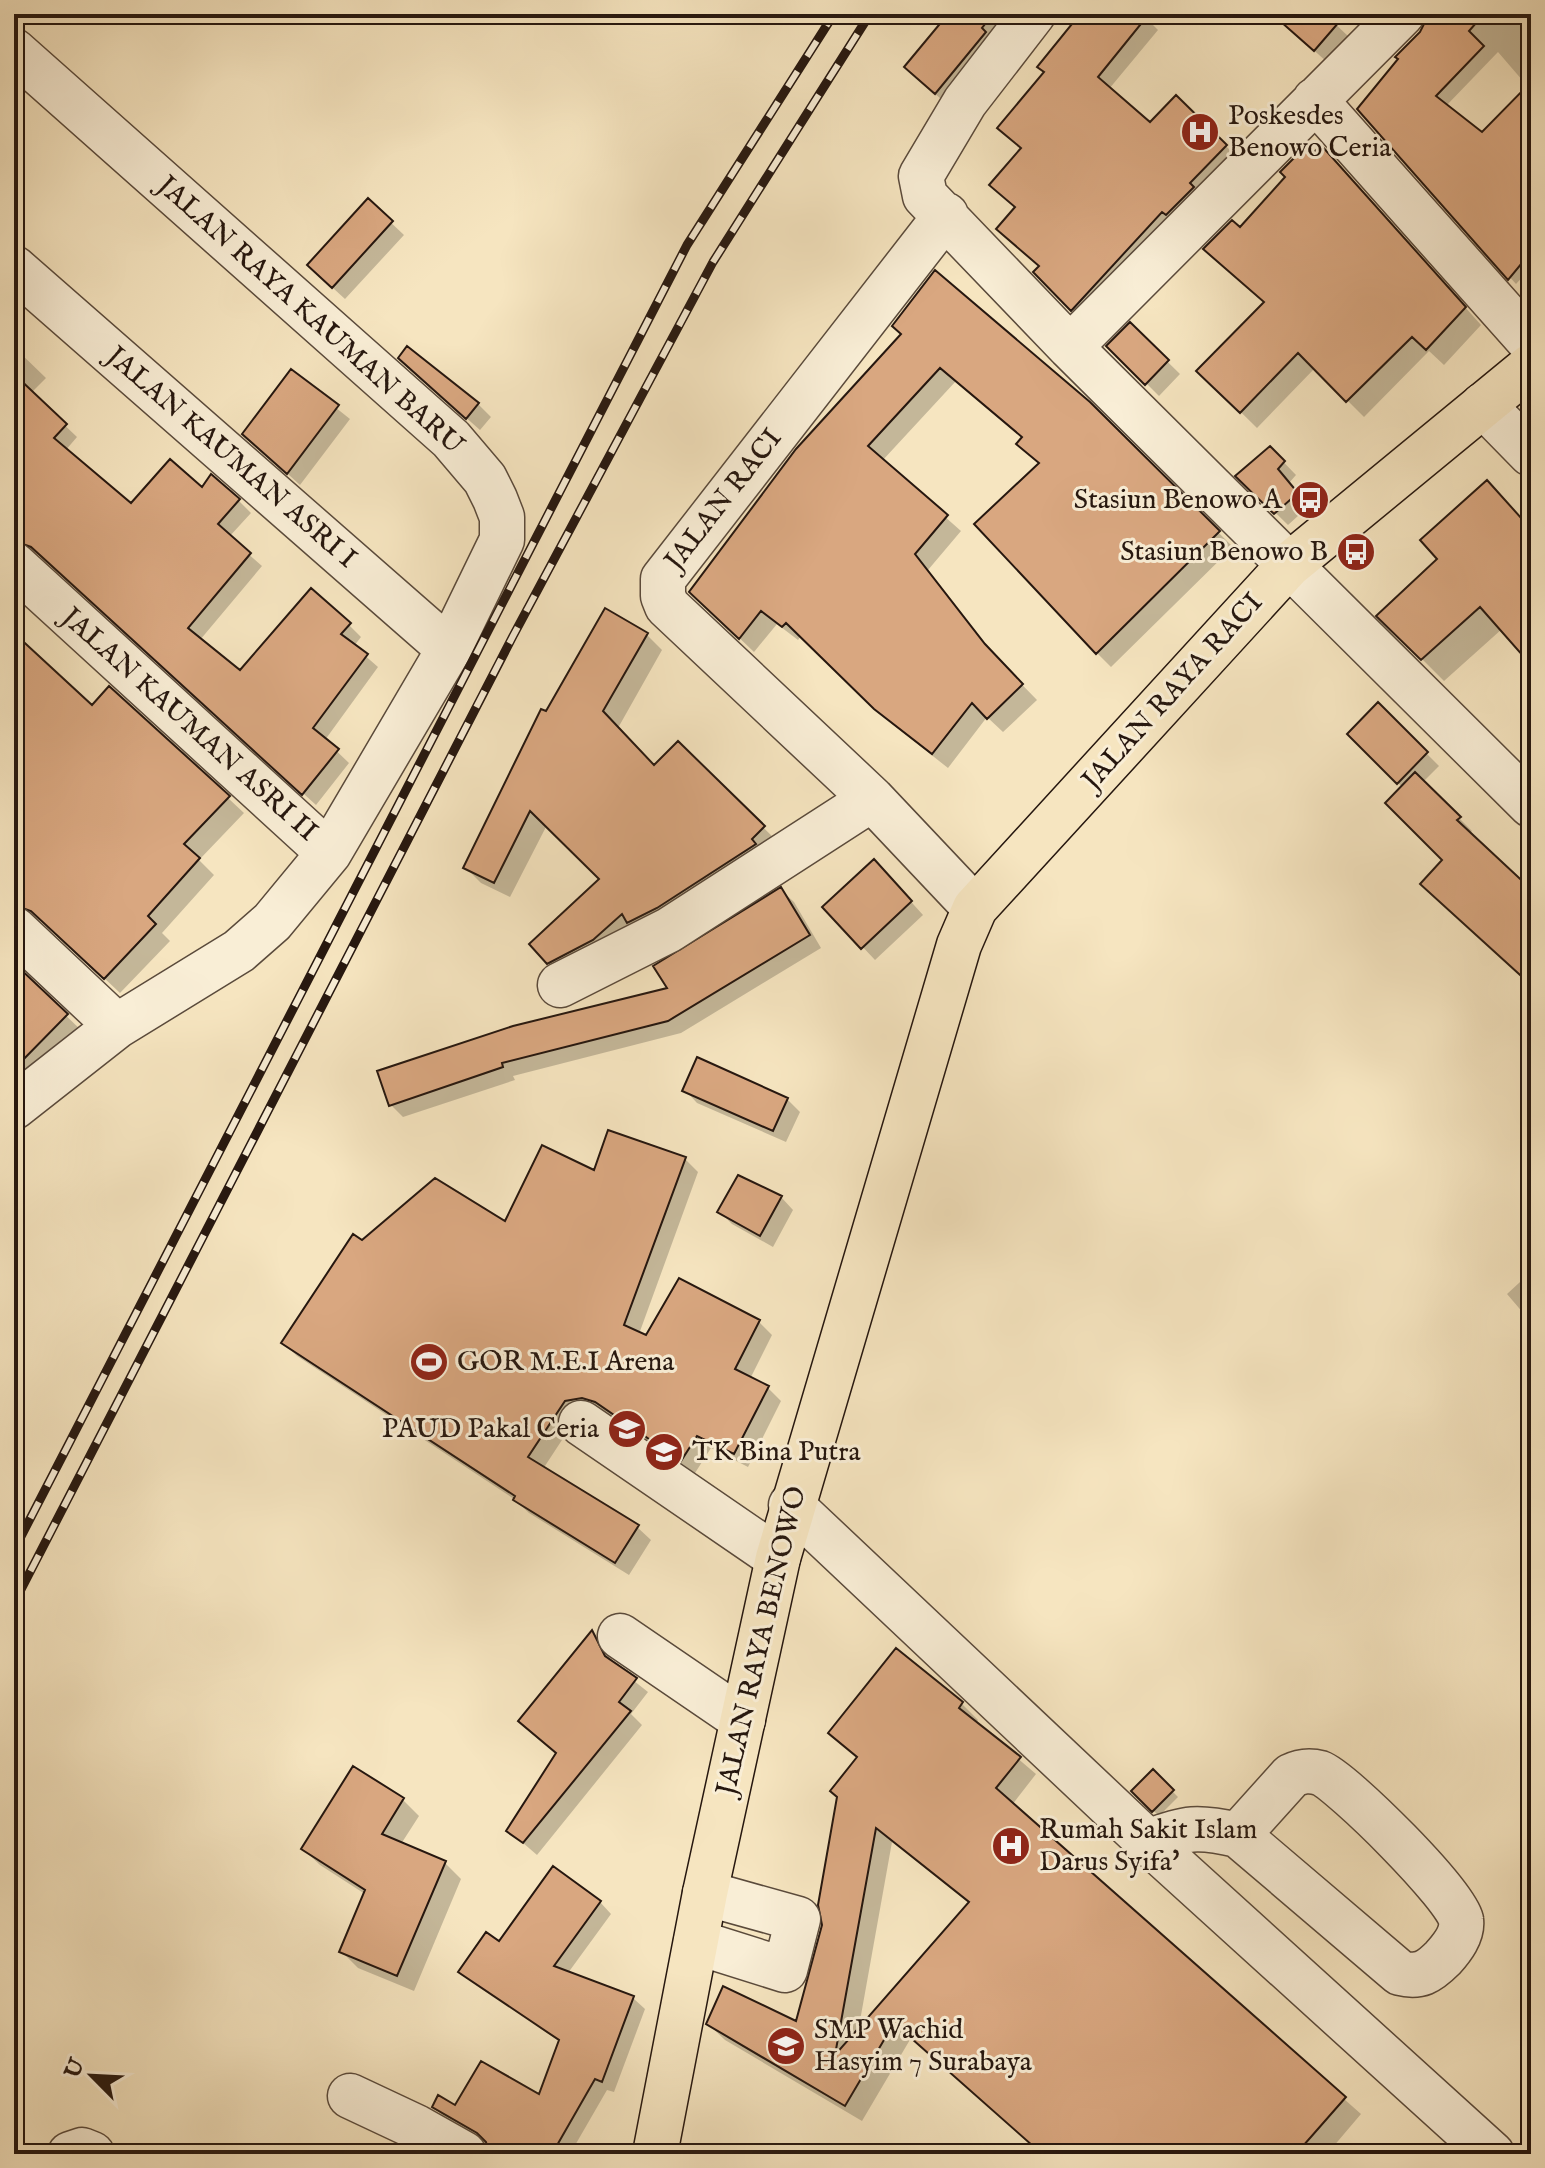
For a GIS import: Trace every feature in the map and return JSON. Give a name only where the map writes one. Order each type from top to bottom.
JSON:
[{"type":"main road","name":"JALAN RAYA RACI","points":[[975,908],[1289,565],[1531,366]]},
{"type":"main road","name":"JALAN RAYA BENOWO","points":[[655,2154],[705,1893],[791,1505],[959,945],[975,908]]},
{"type":"street","points":[[1033,14],[965,102],[921,176],[925,196],[1070,347],[1531,805]]},
{"type":"street","points":[[1070,347],[1402,14]]},
{"type":"street","name":"JALAN RAYA KAUMAN BARU","points":[[14,51],[451,439],[485,479],[502,517],[502,540],[449,649],[329,853],[272,922],[239,951],[117,1026],[14,1107]]},
{"type":"street","points":[[1315,100],[1531,343]]},
{"type":"street","name":"JALAN RACI","points":[[946,215],[663,579],[663,596],[667,606],[872,799],[975,908]]},
{"type":"street","name":"JALAN KAUMAN ASRI I","points":[[14,268],[449,649]]},
{"type":"street","points":[[1483,405],[1531,454]]},
{"type":"street","name":"JALAN KAUMAN ASRI II","points":[[14,565],[329,853]]},
{"type":"street","points":[[560,985],[669,930],[872,799]]},
{"type":"street","points":[[14,929],[117,1026]]},
{"type":"street","points":[[581,1423],[778,1558]]},
{"type":"street","points":[[791,1505],[1148,1842],[1492,2154]]},
{"type":"street","points":[[620,1636],[743,1720]]},
{"type":"street","points":[[1148,1842],[1183,1828],[1204,1827],[1238,1835],[1400,1973],[1413,1976],[1428,1973],[1451,1949],[1458,1936],[1461,1920],[1453,1899],[1404,1848],[1322,1774],[1302,1770],[1291,1776],[1238,1835]]},
{"type":"street","points":[[696,1942],[785,1970],[798,1919],[705,1893]]},
{"type":"street","points":[[350,2096],[464,2154]]},
{"type":"street","points":[[70,2154],[82,2150],[92,2154]]},
{"type":"building","points":[[948,14],[993,14],[982,28],[986,32],[935,94],[904,67]]},
{"type":"building","points":[[1080,14],[1149,14],[1098,77],[1150,122],[1176,95],[1227,145],[1190,183],[1194,187],[1166,215],[1162,212],[1071,311],[1033,272],[1039,266],[996,229],[1015,207],[989,185],[1021,148],[997,128],[1044,72],[1037,67]]},
{"type":"building","points":[[1272,14],[1346,14],[1314,51]]},
{"type":"building","points":[[1429,14],[1484,14],[1469,31],[1484,46],[1436,96],[1482,132],[1531,82],[1531,252],[1508,280],[1357,109],[1398,59],[1395,57],[1420,32]]},
{"type":"building","points":[[1321,145],[1466,307],[1426,350],[1412,337],[1346,402],[1298,353],[1240,413],[1196,371],[1264,302],[1203,249],[1232,220],[1240,227],[1285,177],[1280,172],[1305,147],[1312,154]]},
{"type":"building","points":[[368,198],[393,221],[332,288],[307,265]]},
{"type":"building","points":[[935,270],[1090,402],[1220,531],[1096,654],[974,524],[1039,463],[1016,444],[1022,437],[940,368],[868,446],[948,515],[915,554],[985,644],[1023,684],[987,719],[972,703],[932,754],[874,709],[786,623],[782,627],[761,611],[739,639],[689,592],[796,449],[901,334],[892,326]]},
{"type":"building","points":[[1130,322],[1169,360],[1145,385],[1106,346]]},
{"type":"building","points":[[407,346],[479,403],[466,419],[398,358]]},
{"type":"building","points":[[291,369],[339,405],[287,474],[242,434]]},
{"type":"building","points":[[14,374],[67,424],[54,438],[131,503],[170,459],[202,487],[211,474],[240,499],[218,524],[251,553],[188,628],[240,670],[311,588],[351,623],[341,634],[368,654],[313,728],[339,749],[302,795],[31,547],[14,541]]},
{"type":"building","points":[[1270,446],[1285,461],[1278,469],[1298,493],[1274,514],[1235,476]]},
{"type":"building","points":[[1487,480],[1531,529],[1531,665],[1480,607],[1421,660],[1376,616],[1437,559],[1420,540]]},
{"type":"building","points":[[605,608],[648,633],[603,711],[654,765],[678,741],[765,826],[752,839],[756,844],[657,908],[627,923],[622,914],[593,940],[547,964],[529,944],[599,879],[530,811],[494,883],[463,868],[541,709],[546,711]]},
{"type":"building","points":[[14,633],[92,705],[109,686],[230,796],[184,844],[200,858],[148,916],[156,924],[104,979],[31,911],[14,905]]},
{"type":"building","points":[[1378,702],[1428,752],[1397,784],[1347,734]]},
{"type":"building","points":[[1415,772],[1461,817],[1457,820],[1531,889],[1531,985],[1420,884],[1442,860],[1385,803]]},
{"type":"building","points":[[874,859],[912,901],[861,949],[822,907]]},
{"type":"building","points":[[781,887],[810,935],[668,1021],[502,1063],[503,1067],[389,1106],[377,1071],[513,1026],[667,988],[653,966]]},
{"type":"building","points":[[14,963],[68,1014],[14,1069]]},
{"type":"building","points":[[697,1057],[788,1098],[773,1131],[682,1091]]},
{"type":"building","points":[[608,1130],[686,1157],[624,1325],[646,1335],[679,1278],[760,1320],[735,1369],[769,1386],[734,1454],[697,1436],[681,1461],[595,1402],[582,1398],[565,1401],[528,1457],[639,1525],[615,1563],[513,1500],[515,1496],[281,1343],[353,1234],[362,1240],[435,1178],[505,1221],[542,1145],[594,1170]]},
{"type":"building","points":[[738,1175],[782,1196],[760,1236],[717,1212]]},
{"type":"building","points":[[592,1630],[605,1656],[637,1678],[619,1702],[631,1711],[523,1843],[506,1831],[556,1753],[518,1721]]},
{"type":"building","name":"Rumah Sakit Islam Darus Syifa'","points":[[896,1648],[963,1702],[959,1708],[1021,1757],[996,1788],[1346,2097],[1296,2154],[1042,2154],[894,2023],[845,2106],[706,2024],[723,1986],[796,2021],[822,1925],[818,1905],[837,1797],[830,1791],[857,1757],[828,1733]],"holes":[[[876,1828],[969,1902],[835,2055]]]},
{"type":"building","points":[[353,1766],[404,1798],[382,1834],[446,1861],[397,1976],[339,1952],[365,1890],[301,1849]]},
{"type":"building","points":[[1153,1769],[1174,1790],[1152,1812],[1131,1791]]},
{"type":"building","points":[[553,1866],[601,1901],[554,1966],[634,1996],[602,2082],[595,2079],[552,2154],[489,2154],[486,2142],[477,2133],[432,2107],[438,2095],[455,2105],[481,2061],[539,2094],[559,2040],[458,1972],[486,1932],[499,1941]]},
{"type":"railway","points":[[14,1550],[687,245],[834,14]]},
{"type":"railway","points":[[14,1603],[513,636],[713,262],[870,14]]},
{"type":"place","name":"Poskesdes Benowo Ceria","points":[[1200,132]]},
{"type":"place","name":"Stasiun Benowo A","points":[[1310,500]]},
{"type":"place","name":"Stasiun Benowo B","points":[[1356,552]]},
{"type":"place","name":"GOR M.E.I Arena","points":[[429,1362]]},
{"type":"place","name":"PAUD Pakal Ceria","points":[[627,1429]]},
{"type":"place","name":"TK Bina Putra","points":[[664,1452]]},
{"type":"place","name":"Rumah Sakit Islam Darus Syifa'","points":[[1011,1846]]},
{"type":"place","name":"SMP Wachid Hasyim 7 Surabaya","points":[[786,2046]]}]
